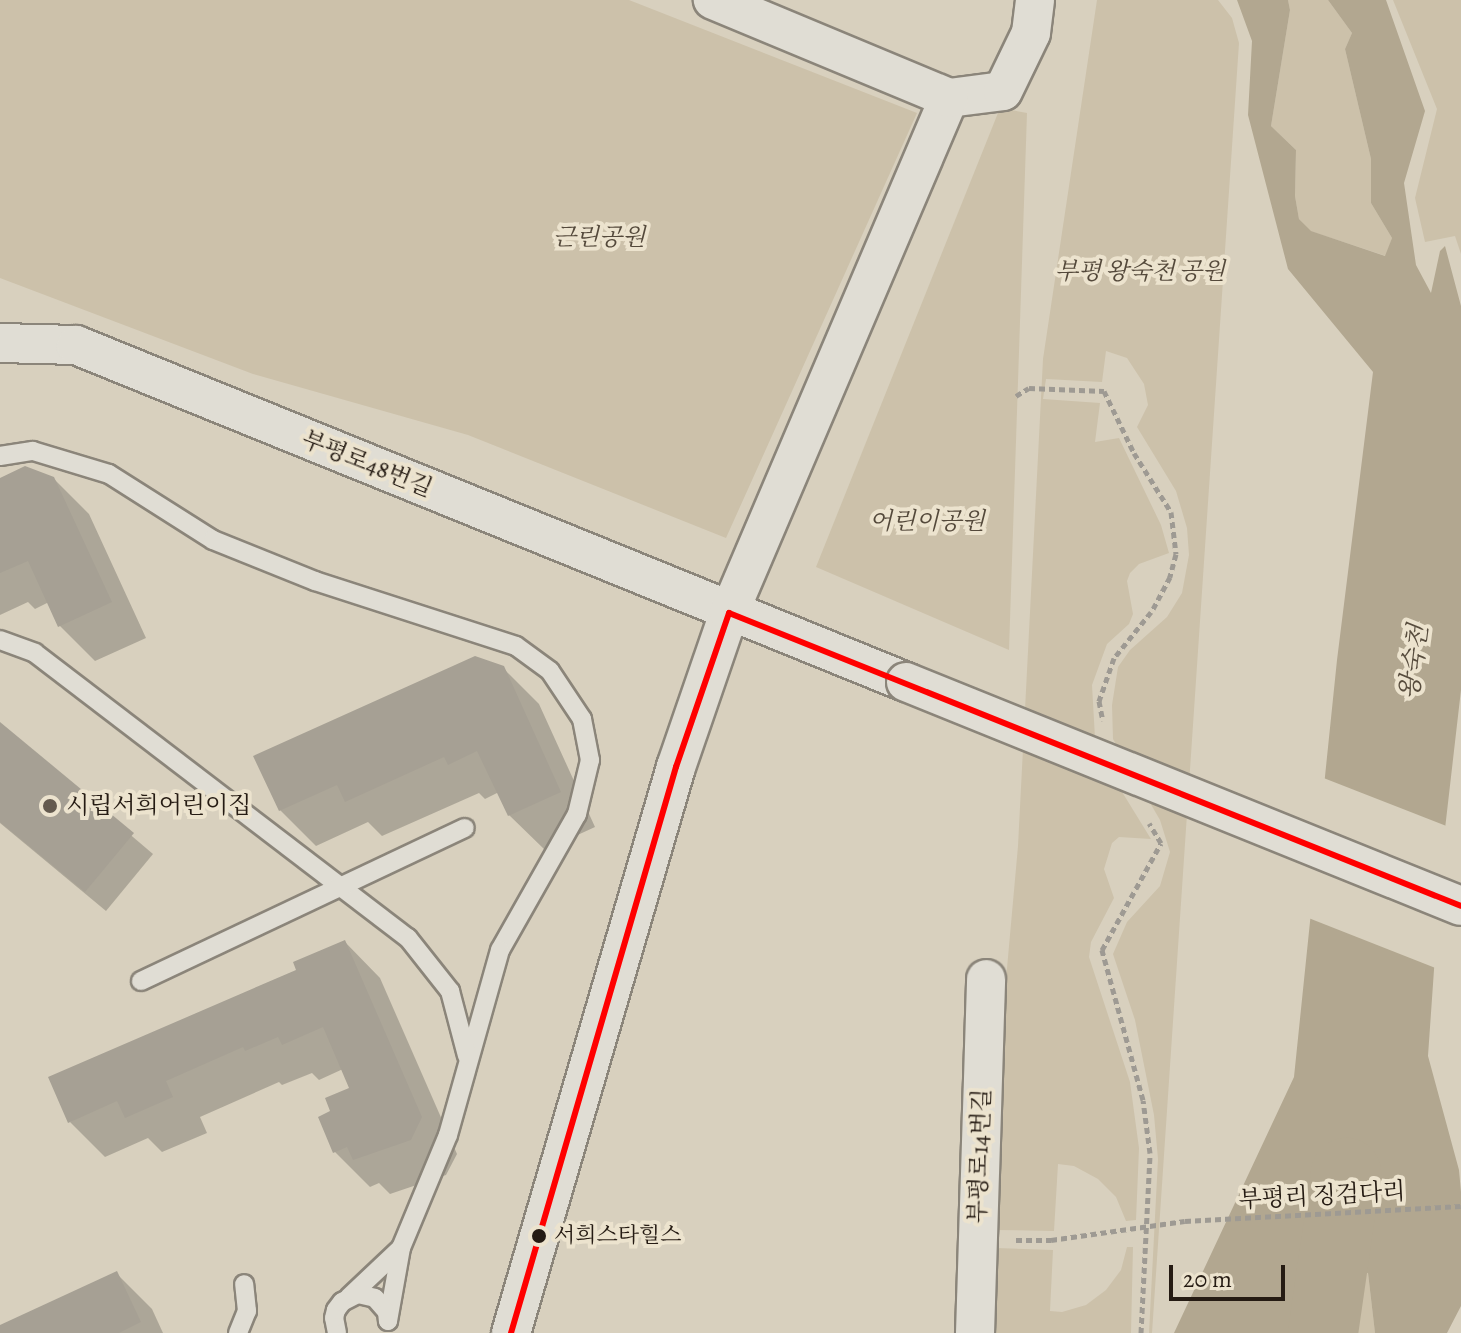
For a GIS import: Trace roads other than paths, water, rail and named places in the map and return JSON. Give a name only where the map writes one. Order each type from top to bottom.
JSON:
[{"type":"street","points":[[713,0],[949,98],[1003,91],[1031,33],[1035,0]]},
{"type":"street","points":[[511,1333],[676,767],[729,613],[949,98]]},
{"type":"street","name":"부평로48번길","points":[[0,343],[76,345],[729,613],[1461,906]]},
{"type":"street","name":"부평로14번길","points":[[975,1333],[986,979]]},
{"type":"lane","points":[[0,456],[33,451],[109,474],[213,540],[315,581],[516,646],[550,671],[582,719],[590,760],[577,814],[500,950],[467,1056],[448,1135],[401,1248],[387,1327]]},
{"type":"lane","points":[[0,640],[35,653],[408,938],[450,991],[467,1056]]},
{"type":"lane","points":[[141,981],[465,828]]},
{"type":"lane","points":[[337,1333],[336,1310],[401,1248]]},
{"type":"lane","points":[[238,1333],[247,1311],[244,1284]]},
{"type":"lane","points":[[349,1297],[358,1294],[375,1298],[382,1304],[387,1327]]},
{"type":"water","points":[[1237,0],[1288,0],[1290,10],[1271,126],[1296,150],[1295,196],[1299,219],[1311,231],[1385,256],[1392,238],[1371,203],[1371,159],[1345,49],[1352,33],[1328,0],[1386,0],[1425,111],[1404,183],[1416,265],[1431,293],[1440,251],[1445,246],[1461,306],[1461,690],[1442,855],[1428,1056],[1459,1170],[1461,1192],[1461,1306],[1447,1333],[1375,1333],[1368,1273],[1311,1267],[1305,1308],[1295,1333],[1174,1333],[1294,1077],[1337,660],[1373,372],[1288,269],[1248,115],[1252,41]]},
{"type":"waterway","name":"왕숙천","points":[[1323,1333],[1346,1173]]},
{"type":"place","name":"시립서희어린이집","points":[[50,806]]},
{"type":"place","name":"서희스타힐스","points":[[539,1236]]},
{"type":"park label","name":"근린공원","points":[[599,238]]},
{"type":"park label","name":"부평 왕숙천 공원","points":[[1140,272]]},
{"type":"park label","name":"어린이공원","points":[[927,522]]}]
